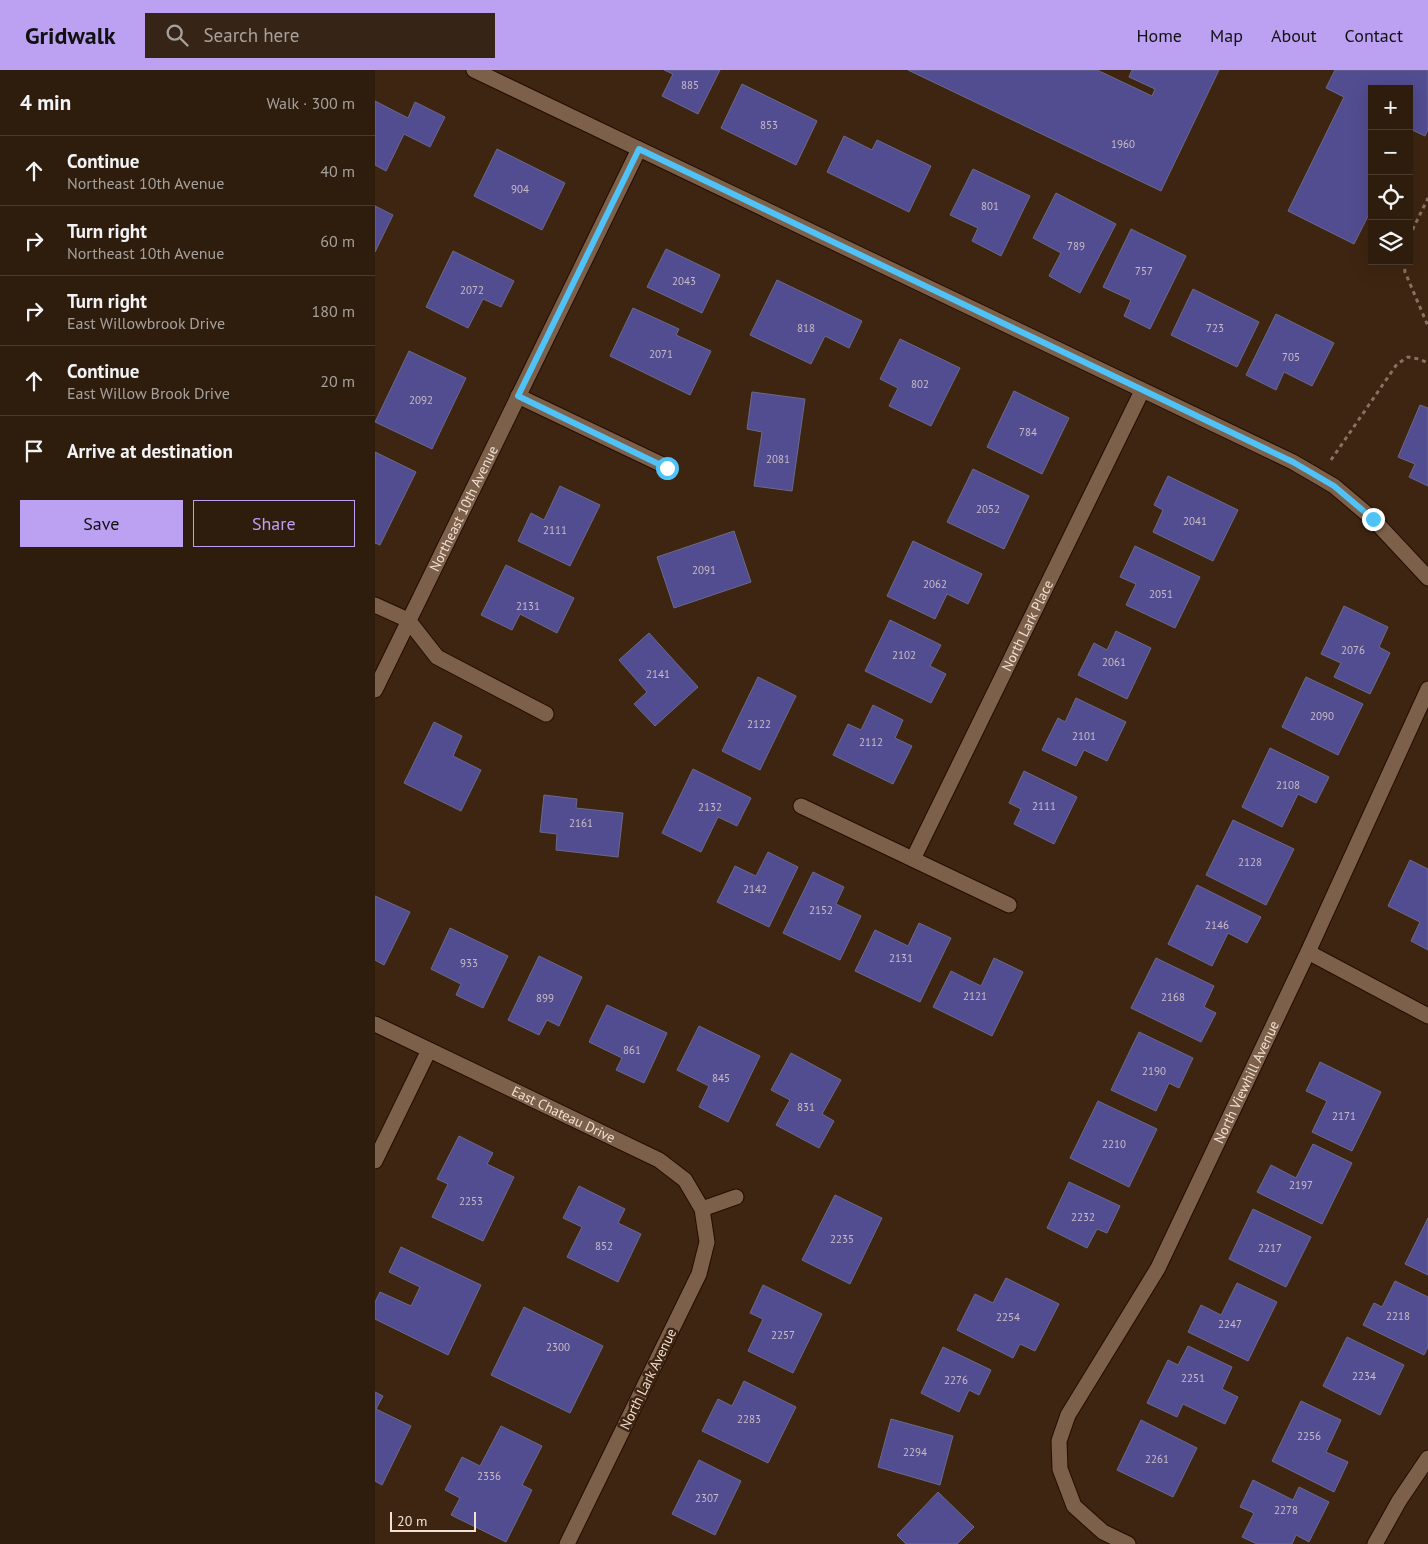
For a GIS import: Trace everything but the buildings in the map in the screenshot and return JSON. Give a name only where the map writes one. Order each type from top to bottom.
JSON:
[{"type":"street","points":[[474,70],[1293,462],[1334,486],[1373,519],[1428,578]]},
{"type":"street","name":"Northeast 10th Avenue","points":[[375,690],[639,149]]},
{"type":"street","name":"North Lark Place","points":[[913,859],[1142,391]]},
{"type":"street","points":[[518,396],[667,468]]},
{"type":"street","points":[[375,605],[408,620],[437,657],[546,714]]},
{"type":"street","name":"North Viewhill Avenue","points":[[1127,1544],[1103,1532],[1074,1506],[1060,1469],[1059,1441],[1068,1415],[1158,1268],[1428,689]]},
{"type":"street","points":[[801,806],[1009,905]]},
{"type":"street","points":[[1307,952],[1428,1016]]},
{"type":"street","name":"East Chateau Drive","points":[[375,1024],[659,1160],[685,1180],[702,1208]]},
{"type":"street","points":[[375,1162],[429,1050]]},
{"type":"street","points":[[702,1208],[736,1197]]},
{"type":"street","name":"North Lark Avenue","points":[[567,1544],[699,1274],[707,1242],[702,1208]]},
{"type":"street","points":[[1375,1544],[1399,1502],[1428,1458]]},
{"type":"path","points":[[1413,229],[1428,198]]},
{"type":"path","points":[[1404,265],[1428,326]]},
{"type":"path","points":[[1319,477],[1397,364],[1408,357],[1428,363]]},
{"type":"route","points":[[667,468],[518,396],[639,149],[1293,462],[1334,486],[1373,519]]}]
